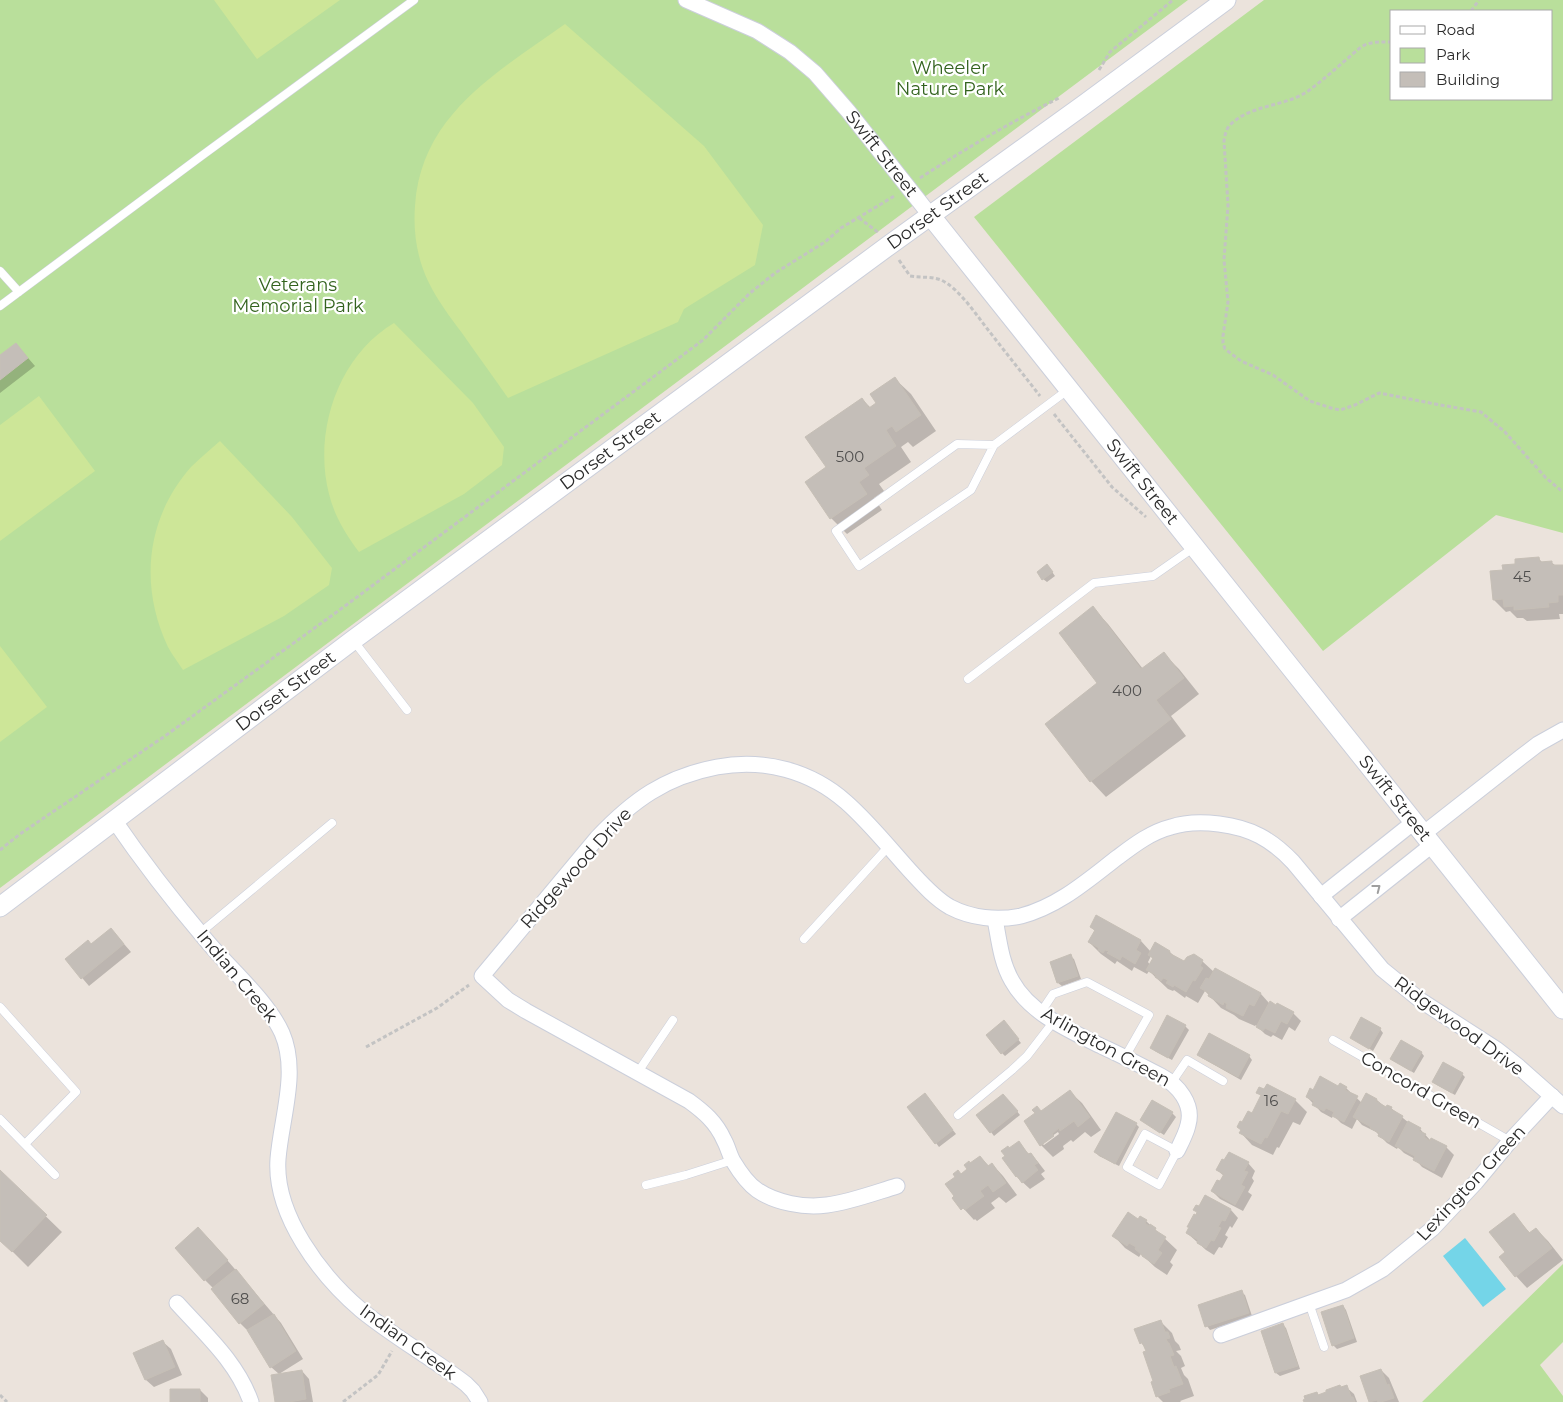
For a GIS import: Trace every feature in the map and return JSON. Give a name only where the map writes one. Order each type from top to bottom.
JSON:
[{"type":"street","name":"Swift Street","points":[[686,0],[757,31],[790,52],[815,72],[1563,1009]]},
{"type":"street","name":"Dorset Street","points":[[0,907],[353,640],[1225,0]]},
{"type":"street","points":[[1321,896],[1423,834],[1521,757],[1563,730]]},
{"type":"street","name":"Ridgewood Drive","points":[[482,976],[613,821],[642,797],[683,776],[702,770],[725,766],[766,765],[804,775],[832,791],[862,818],[935,896],[948,906],[963,913],[996,919],[1019,916],[1054,904],[1132,846],[1170,827],[1207,823],[1226,825],[1256,833],[1282,850],[1382,969],[1420,1000],[1496,1049],[1520,1067],[1557,1101]]},
{"type":"street","name":"Indian Creek","points":[[114,820],[200,933],[262,1002],[283,1035],[288,1060],[290,1086],[280,1144],[278,1171],[283,1197],[293,1224],[308,1251],[360,1309],[466,1384],[480,1402]]},
{"type":"street","points":[[1339,919],[1423,834]]},
{"type":"street","name":"Arlington Green","points":[[996,919],[1000,949],[1012,982],[1041,1012],[1054,1021],[1172,1082],[1186,1101],[1189,1112],[1189,1124],[1177,1151]]},
{"type":"street","points":[[482,976],[508,1000],[689,1101],[710,1117],[721,1132],[733,1160],[747,1181],[758,1190],[795,1205],[826,1205],[897,1186]]},
{"type":"street","name":"Lexington Green","points":[[1221,1335],[1346,1290],[1383,1269],[1432,1229],[1476,1182],[1510,1141],[1557,1101]]},
{"type":"street","points":[[177,1303],[237,1370],[251,1402]]},
{"type":"lane","points":[[0,306],[414,0]]},
{"type":"lane","points":[[0,271],[19,292]]},
{"type":"lane","points":[[994,445],[957,444],[836,531],[859,566],[972,490],[994,445],[1069,389]]},
{"type":"lane","points":[[968,679],[1094,583],[1153,576],[1195,547]]},
{"type":"lane","points":[[353,640],[407,710]]},
{"type":"lane","points":[[200,933],[332,823]]},
{"type":"lane","points":[[804,939],[888,847]]},
{"type":"lane","points":[[1041,1012],[1053,994],[1087,982],[1148,1015],[1125,1058]]},
{"type":"lane","points":[[0,1007],[76,1092],[25,1144]]},
{"type":"lane","points":[[638,1072],[673,1020]]},
{"type":"lane","points":[[958,1115],[1027,1056],[1054,1021]]},
{"type":"lane","name":"Concord Green","points":[[1333,1040],[1510,1141]]},
{"type":"lane","points":[[1172,1082],[1187,1060],[1223,1081]]},
{"type":"lane","points":[[0,1119],[55,1175]]},
{"type":"lane","points":[[1145,1134],[1177,1151],[1159,1185],[1127,1167],[1145,1134]]},
{"type":"lane","points":[[646,1185],[733,1160]]},
{"type":"lane","points":[[1309,1303],[1324,1347]]},
{"type":"path","points":[[1098,72],[1110,52],[1173,0]]},
{"type":"path","points":[[1390,42],[1372,42],[1361,46],[1308,91],[1296,98],[1247,114],[1230,124],[1226,131],[1224,141],[1228,205],[1224,260],[1228,302],[1224,322],[1223,343],[1225,349],[1237,358],[1273,375],[1295,392],[1319,405],[1340,410],[1379,393],[1481,412],[1505,432],[1554,486],[1563,492]]},
{"type":"path","points":[[0,850],[20,834],[165,736],[345,606],[703,340],[750,293],[775,273],[825,242],[841,228],[886,202],[907,186],[959,153],[1018,118],[1062,97]]},
{"type":"path","points":[[859,218],[877,231]]},
{"type":"path","points":[[366,1047],[437,1008],[482,976]]},
{"type":"path","points":[[343,1402],[378,1375],[401,1338]]},
{"type":"path","points":[[0,1395],[7,1402]]},
{"type":"green space","name":"Veterans Memorial Park","points":[[0,0],[1188,0],[0,888]]},
{"type":"green space","points":[[214,0],[340,0],[257,59]]},
{"type":"green space","points":[[1264,0],[1563,0],[1563,533],[1496,515],[1323,651],[974,217]]},
{"type":"green space","points":[[565,24],[704,146],[763,225],[755,265],[684,309],[678,322],[508,398],[444,309],[429,283],[421,264],[417,245],[415,206],[420,174],[432,146],[447,121],[490,78]]},
{"type":"green space","points":[[394,323],[473,403],[504,447],[502,465],[464,494],[359,552],[341,524],[329,494],[325,470],[328,421],[334,398],[345,375],[358,355],[374,337]]},
{"type":"green space","points":[[39,396],[95,471],[0,541],[0,425]]},
{"type":"green space","points":[[220,441],[292,517],[332,568],[329,585],[284,616],[183,670],[171,653],[159,624],[153,600],[151,577],[152,553],[156,530],[164,508],[176,487],[191,467]]},
{"type":"green space","points":[[0,646],[47,707],[0,742]]},
{"type":"green space","points":[[1563,1264],[1563,1342],[1540,1365],[1563,1396],[1563,1402],[1422,1402]]},
{"type":"water","points":[[1465,1238],[1506,1289],[1483,1307],[1443,1256]]},
{"type":"building","points":[[16,343],[28,358],[0,380],[0,355]]},
{"type":"building","points":[[895,377],[921,415],[896,432],[892,426],[886,430],[896,446],[864,468],[869,475],[859,482],[867,494],[830,519],[805,482],[826,467],[805,437],[862,398],[869,408],[876,403],[870,394]]},
{"type":"building","points":[[1539,557],[1540,562],[1552,561],[1552,565],[1563,565],[1563,595],[1558,595],[1558,602],[1548,603],[1549,607],[1514,610],[1514,606],[1504,607],[1503,599],[1493,600],[1490,571],[1503,570],[1502,565],[1515,564],[1515,559]]},
{"type":"building","points":[[1047,564],[1053,572],[1042,580],[1037,572]]},
{"type":"building","points":[[1093,606],[1141,669],[1164,652],[1184,678],[1156,700],[1171,719],[1090,782],[1045,724],[1097,683],[1059,633]]},
{"type":"building","points":[[1096,915],[1141,940],[1136,950],[1141,953],[1135,964],[1122,956],[1120,960],[1107,953],[1109,951],[1105,950],[1103,953],[1098,950],[1099,948],[1088,942],[1095,930],[1090,927]]},
{"type":"building","points":[[111,928],[124,944],[81,979],[65,959],[88,940],[91,944]]},
{"type":"building","points":[[1155,942],[1170,951],[1169,953],[1184,961],[1187,957],[1194,954],[1203,960],[1200,966],[1203,968],[1186,992],[1166,983],[1168,980],[1163,978],[1161,981],[1155,977],[1156,975],[1146,970],[1153,958],[1148,955]]},
{"type":"building","points":[[1071,954],[1078,976],[1057,983],[1050,962]]},
{"type":"building","points":[[1215,968],[1261,993],[1254,1006],[1249,1004],[1243,1016],[1226,1008],[1227,1004],[1224,1002],[1223,1005],[1208,996],[1209,993],[1200,988],[1206,978],[1209,979]]},
{"type":"building","points":[[1270,1001],[1294,1012],[1287,1024],[1281,1021],[1275,1033],[1265,1028],[1263,1031],[1256,1027]]},
{"type":"building","points":[[1167,1015],[1186,1025],[1168,1058],[1150,1048]]},
{"type":"building","points":[[1361,1017],[1381,1028],[1369,1049],[1350,1038]]},
{"type":"building","points":[[1004,1020],[1019,1039],[1001,1054],[986,1035]]},
{"type":"building","points":[[1209,1033],[1250,1055],[1238,1077],[1197,1055]]},
{"type":"building","points":[[1401,1040],[1422,1052],[1411,1071],[1390,1059]]},
{"type":"building","points":[[1443,1062],[1463,1073],[1452,1093],[1432,1082]]},
{"type":"building","points":[[1320,1076],[1338,1086],[1340,1083],[1347,1087],[1345,1090],[1358,1096],[1344,1122],[1332,1116],[1334,1112],[1326,1108],[1324,1111],[1312,1105],[1314,1101],[1306,1097],[1310,1088],[1313,1090]]},
{"type":"building","points":[[1267,1084],[1296,1099],[1288,1114],[1281,1111],[1267,1138],[1265,1137],[1261,1144],[1239,1133],[1241,1130],[1237,1127],[1248,1111],[1252,1113],[1261,1095],[1256,1093],[1259,1087],[1264,1089]]},
{"type":"building","points":[[1070,1090],[1090,1117],[1078,1127],[1074,1121],[1060,1131],[1059,1128],[1052,1134],[1054,1136],[1040,1146],[1024,1121],[1035,1113],[1032,1110],[1037,1106],[1041,1111]]},
{"type":"building","points":[[925,1093],[953,1130],[935,1144],[907,1107]]},
{"type":"building","points":[[1366,1093],[1386,1107],[1387,1105],[1392,1107],[1391,1109],[1403,1116],[1389,1142],[1378,1136],[1379,1133],[1371,1127],[1353,1117]]},
{"type":"building","points":[[1003,1094],[1018,1111],[990,1133],[976,1115]]},
{"type":"building","points":[[1152,1100],[1173,1112],[1160,1133],[1140,1120]]},
{"type":"building","points":[[1116,1112],[1137,1123],[1115,1164],[1094,1152]]},
{"type":"building","points":[[1408,1121],[1421,1128],[1419,1131],[1426,1134],[1424,1137],[1430,1141],[1431,1138],[1447,1146],[1434,1171],[1413,1160],[1415,1156],[1395,1146]]},
{"type":"building","points":[[1019,1141],[1028,1154],[1031,1153],[1038,1163],[1034,1165],[1038,1170],[1022,1183],[1002,1158],[1005,1156],[1001,1151]]},
{"type":"building","points":[[1229,1152],[1249,1162],[1244,1171],[1248,1172],[1241,1185],[1245,1187],[1235,1205],[1211,1191],[1217,1180],[1220,1181],[1224,1174],[1216,1170],[1222,1159],[1224,1160]]},
{"type":"building","points":[[980,1156],[988,1166],[992,1163],[1006,1183],[993,1192],[988,1185],[980,1191],[984,1196],[965,1210],[963,1208],[961,1210],[945,1184],[955,1177],[953,1174],[958,1170],[961,1174],[967,1169],[964,1165],[969,1161],[970,1163]]},
{"type":"building","points":[[0,1170],[47,1215],[12,1252],[0,1241]]},
{"type":"building","points":[[1205,1195],[1231,1209],[1225,1221],[1222,1220],[1218,1227],[1221,1228],[1214,1241],[1211,1240],[1206,1248],[1197,1243],[1198,1240],[1186,1233],[1189,1227],[1187,1227],[1197,1212],[1193,1210],[1196,1205],[1199,1206]]},
{"type":"building","points":[[1128,1212],[1138,1219],[1140,1216],[1147,1220],[1145,1223],[1156,1228],[1155,1230],[1166,1237],[1158,1250],[1162,1253],[1154,1264],[1142,1256],[1135,1249],[1136,1247],[1129,1243],[1127,1246],[1112,1236]]},
{"type":"building","points":[[1514,1213],[1529,1233],[1536,1228],[1552,1248],[1515,1277],[1499,1257],[1505,1252],[1489,1232]]},
{"type":"building","points":[[198,1227],[228,1260],[204,1281],[175,1248]]},
{"type":"building","points":[[236,1269],[264,1304],[239,1324],[211,1289]]},
{"type":"building","points":[[1242,1290],[1249,1313],[1205,1327],[1198,1305]]},
{"type":"building","points":[[1343,1305],[1354,1338],[1332,1346],[1321,1312]]},
{"type":"building","points":[[274,1314],[296,1351],[270,1368],[247,1330]]},
{"type":"building","points":[[1161,1320],[1165,1332],[1168,1332],[1170,1338],[1166,1339],[1174,1355],[1170,1356],[1183,1384],[1169,1389],[1170,1392],[1156,1397],[1151,1382],[1153,1381],[1143,1352],[1146,1351],[1142,1342],[1140,1344],[1134,1329]]},
{"type":"building","points":[[1283,1323],[1298,1366],[1275,1373],[1261,1331]]},
{"type":"building","points":[[163,1340],[175,1367],[145,1380],[133,1353]]},
{"type":"building","points":[[1381,1369],[1394,1398],[1381,1402],[1377,1400],[1369,1402],[1360,1376]]},
{"type":"building","points":[[302,1370],[306,1399],[275,1402],[271,1375]]},
{"type":"building","points":[[1340,1385],[1341,1387],[1347,1385],[1355,1402],[1304,1402],[1303,1400],[1305,1399],[1304,1396],[1317,1392],[1318,1395]]},
{"type":"building","points":[[170,1389],[200,1389],[200,1402],[170,1402]]},
{"type":"park label","name":"Wheeler Nature Park","points":[[950,78]]}]
